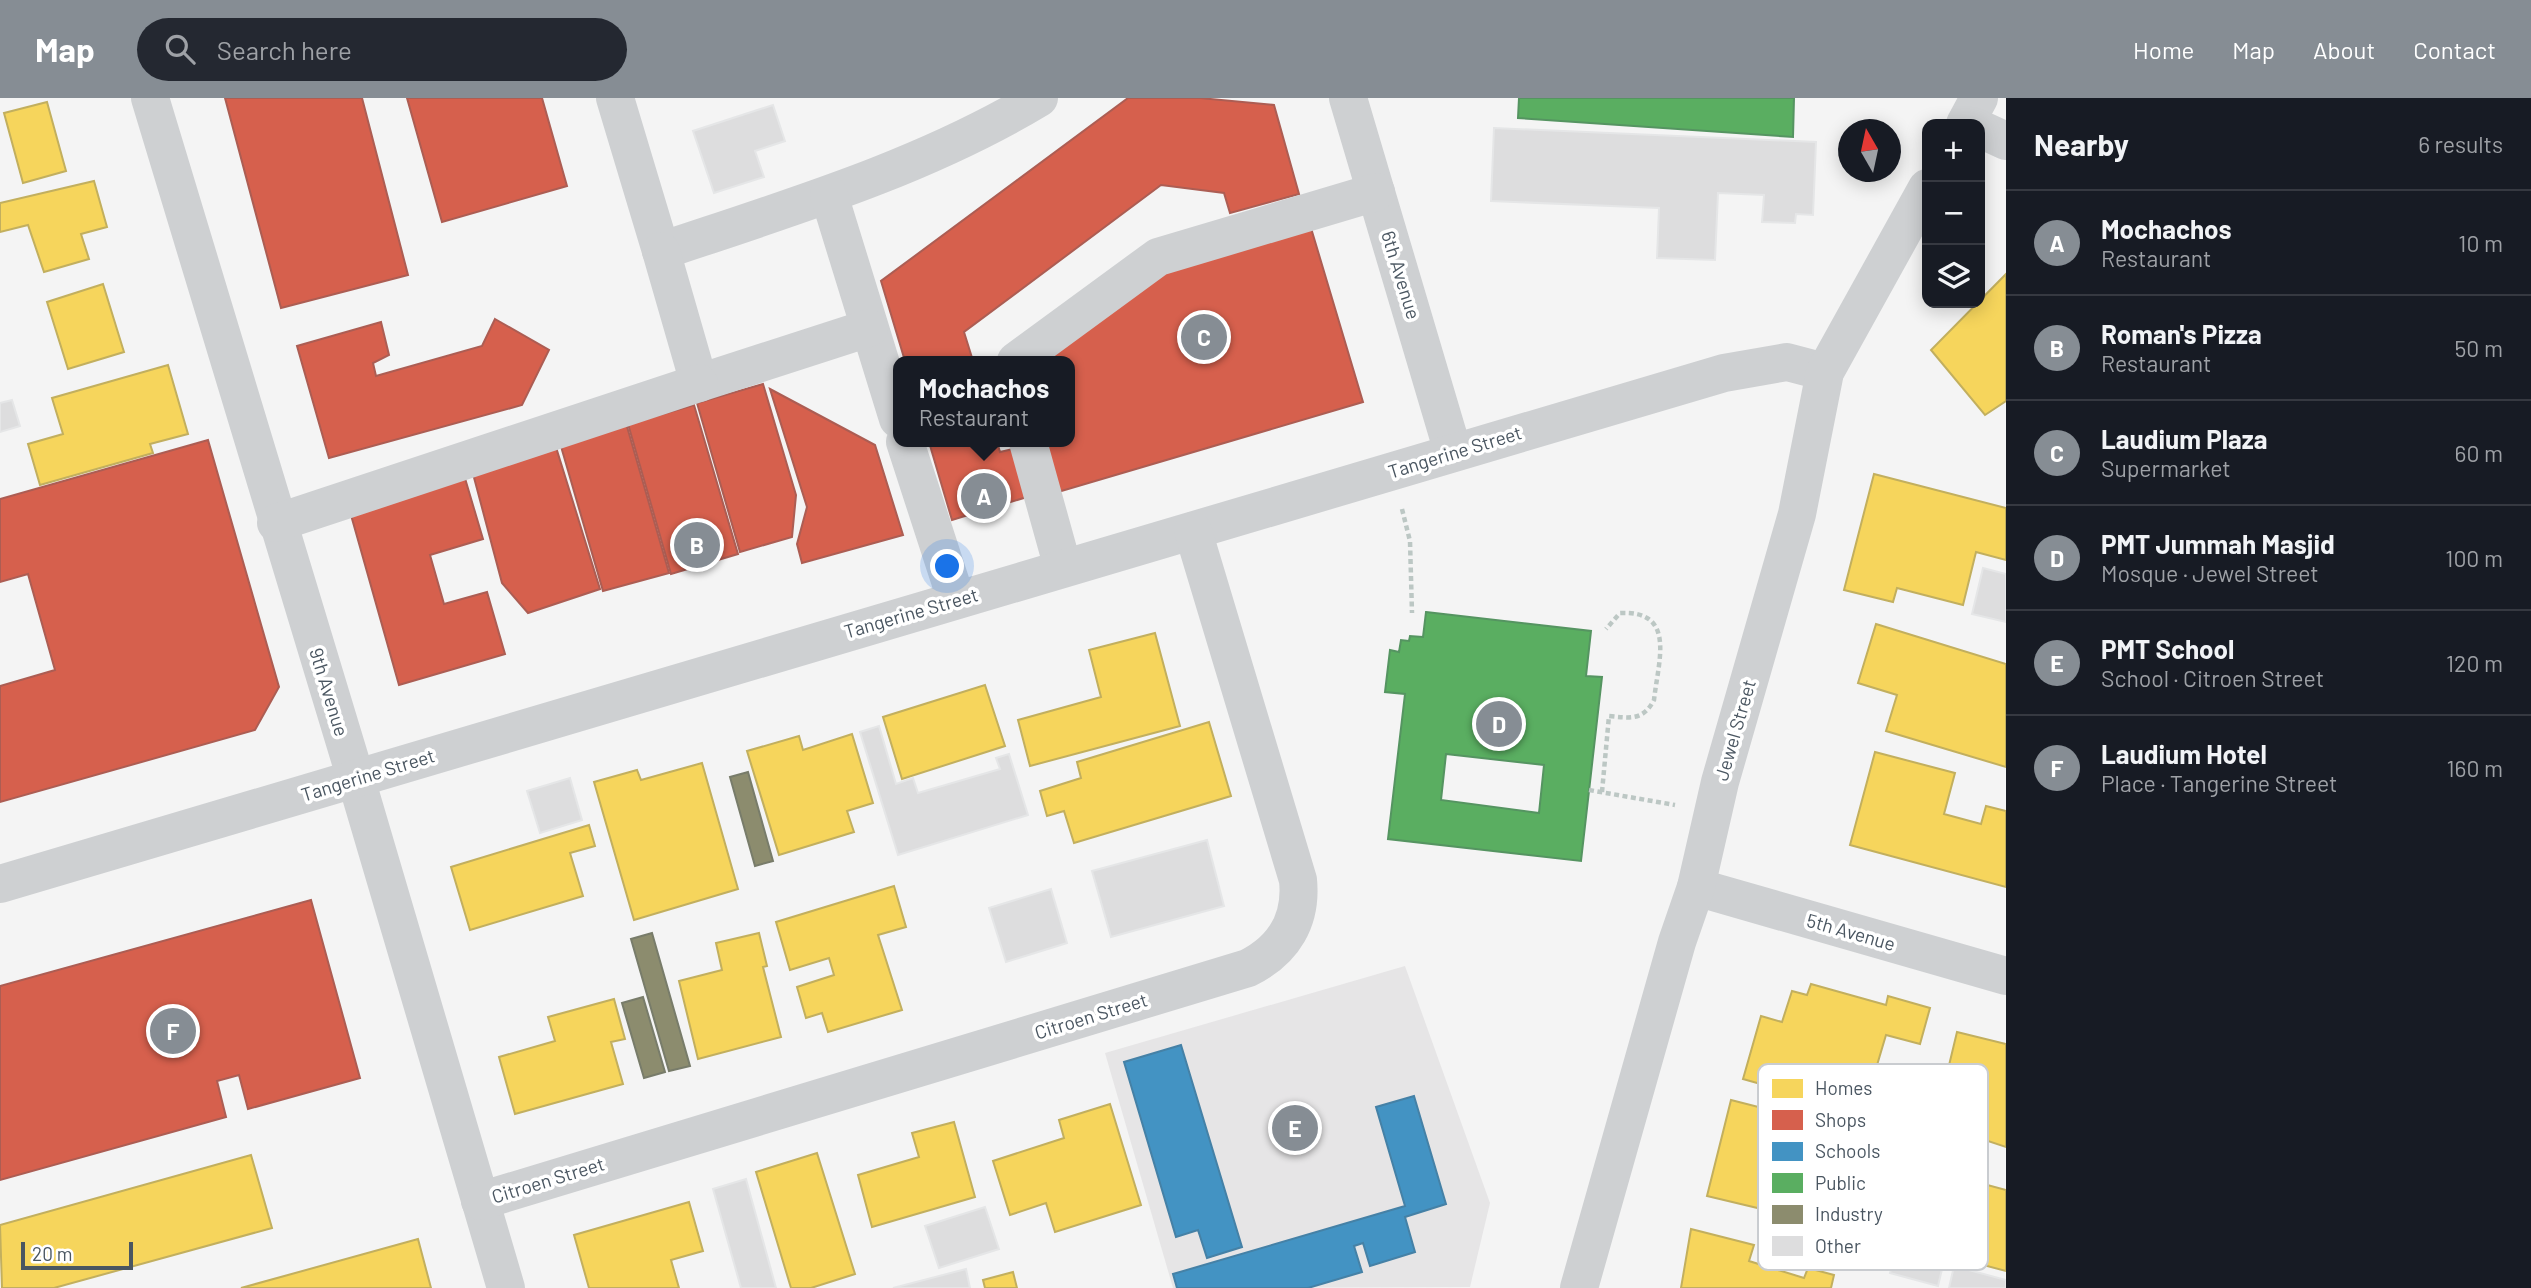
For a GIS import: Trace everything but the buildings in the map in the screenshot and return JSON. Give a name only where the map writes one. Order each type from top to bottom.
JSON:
[{"type":"street","name":"9th Avenue","points":[[150,98],[276,523],[356,779],[506,1288]]},
{"type":"street","points":[[616,98],[699,383]]},
{"type":"street","points":[[661,251],[830,194],[1005,119],[1039,98]]},
{"type":"street","name":"6th Avenue","points":[[1348,98],[1453,452]]},
{"type":"street","points":[[1985,127],[2006,141]]},
{"type":"street","points":[[1023,356],[1158,257],[1376,192]]},
{"type":"street","points":[[830,194],[893,403]]},
{"type":"street","name":"Jewel Street","points":[[1579,1288],[1677,942],[1696,887],[1720,782],[1797,514],[1825,372],[1922,197]]},
{"type":"street","points":[[276,523],[869,328]]},
{"type":"street","name":"Tangerine Street","points":[[0,884],[1724,373],[1764,364],[1799,363],[1825,372]]},
{"type":"street","points":[[907,447],[956,599]]},
{"type":"street","points":[[1029,447],[1063,568]]},
{"type":"street","name":"Citroen Street","points":[[481,1201],[1248,968],[1273,951],[1283,941],[1296,918],[1299,906],[1298,880],[1193,531]]},
{"type":"street","name":"5th Avenue","points":[[1696,887],[2006,976]]},
{"type":"path","points":[[1392,471],[1410,541],[1412,613]]},
{"type":"path","points":[[1602,792],[1609,716],[1633,718],[1643,716],[1650,709],[1654,700],[1661,636],[1656,623],[1646,615],[1630,612],[1620,613],[1606,629]]},
{"type":"path","points":[[1589,790],[1683,806]]},
{"type":"shaded area","points":[[1405,966],[1490,1203],[1470,1287],[1173,1288],[1105,1053]]},
{"type":"place","name":"Laudium Plaza","points":[[1204,337]]},
{"type":"place","name":"Mochachos","points":[[984,496]]},
{"type":"place","name":"Roman's Pizza","points":[[697,545]]},
{"type":"place","name":"PMT Jummah Masjid","points":[[1499,724]]},
{"type":"place","name":"Laudium Hotel","points":[[173,1031]]},
{"type":"place","name":"PMT School","points":[[1295,1128]]}]
